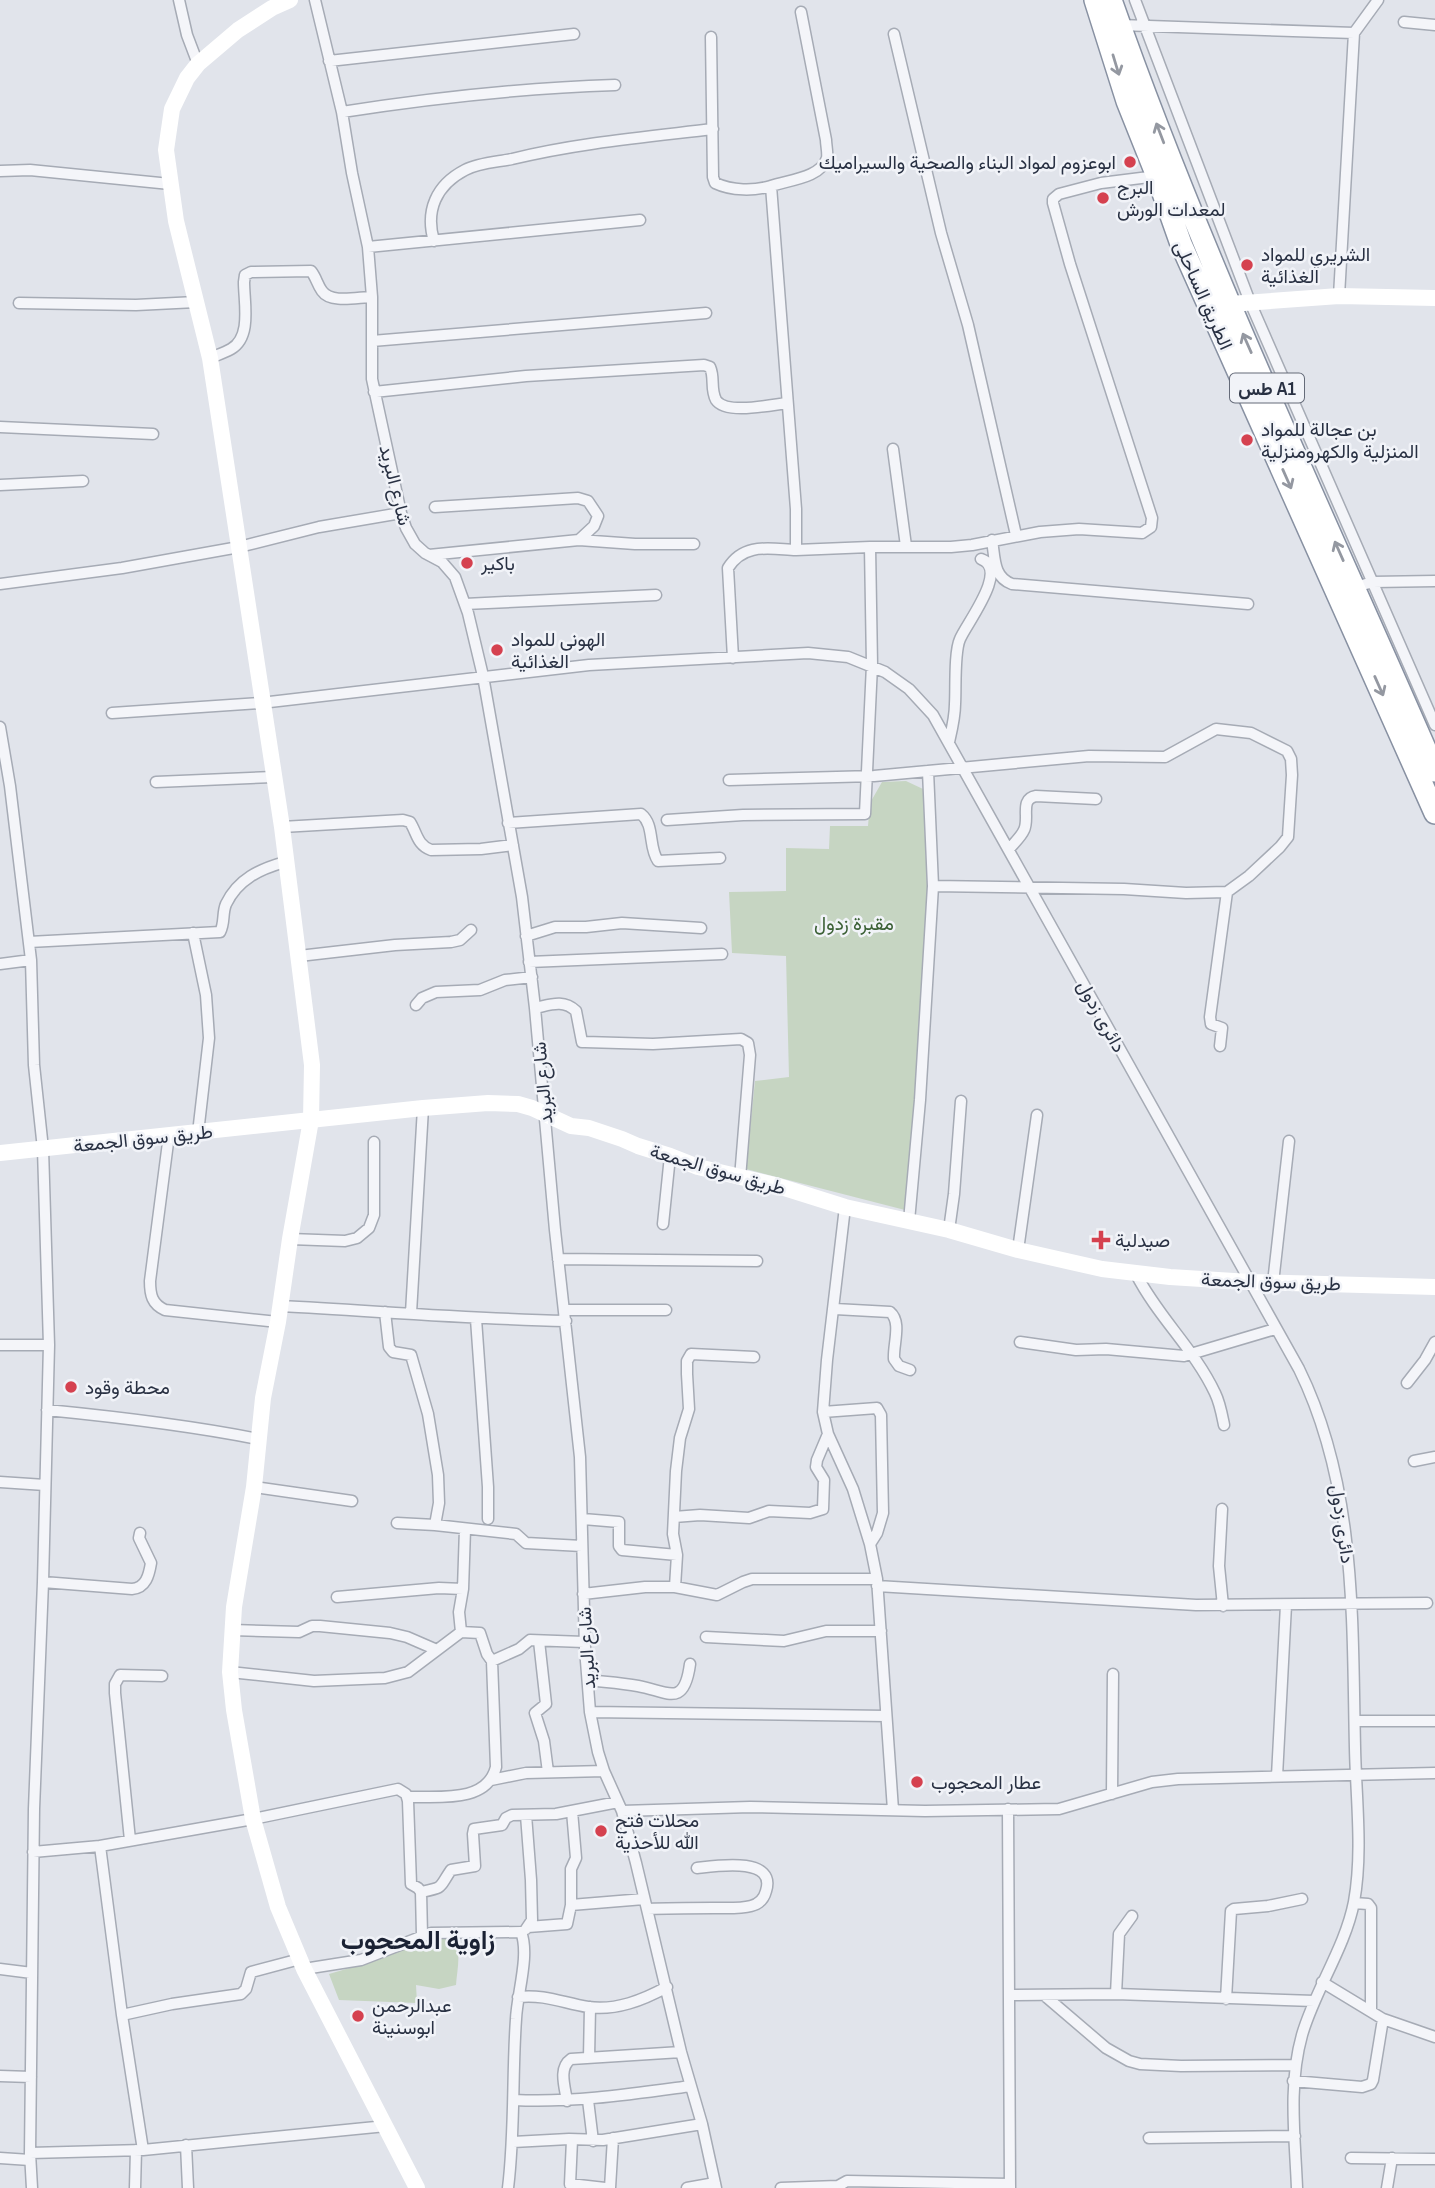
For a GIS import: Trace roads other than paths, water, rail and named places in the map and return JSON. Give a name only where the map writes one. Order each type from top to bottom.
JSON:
[{"type":"highway","name":"الطريق الساحلى","points":[[1095,0],[1127,100],[1181,244],[1435,813]]},
{"type":"highway","name":"الطريق الساحلى","points":[[1111,0],[1175,171],[1240,303],[1364,584],[1435,771]]},
{"type":"street","points":[[179,0],[187,35],[198,64]]},
{"type":"street","points":[[290,0],[238,30],[198,64],[187,78],[172,109],[166,150],[176,221],[210,358],[282,827],[312,1065],[311,1119],[258,1439],[254,1488],[234,1607],[230,1672],[253,1819],[278,1907],[302,1964],[417,2188]]},
{"type":"street","name":"شارع البريد","points":[[315,0],[342,113],[368,247],[372,297],[370,366],[401,513],[410,537],[419,549],[442,562],[455,577],[465,604],[483,676],[513,845],[532,977],[558,1259],[580,1457],[584,1642],[590,1712],[604,1771],[620,1806],[646,1904],[681,2052],[702,2124],[715,2186]]},
{"type":"street","points":[[1135,0],[1240,303],[1339,296],[1435,298]]},
{"type":"street","points":[[1339,296],[1354,33],[1378,0]]},
{"type":"street","points":[[711,37],[713,177],[715,183],[725,187],[760,190],[804,177],[819,169],[827,158],[826,140],[801,12]]},
{"type":"street","points":[[1404,22],[1435,25]]},
{"type":"street","points":[[1120,25],[1354,33]]},
{"type":"street","points":[[329,61],[574,34]]},
{"type":"street","points":[[894,34],[941,233],[968,325],[1016,535]]},
{"type":"street","points":[[342,113],[387,105],[561,87],[615,85]]},
{"type":"street","points":[[433,241],[429,227],[435,198],[449,182],[466,169],[545,151],[713,129]]},
{"type":"street","points":[[0,171],[30,170],[170,184]]},
{"type":"street","points":[[733,658],[728,568],[734,558],[756,548],[796,550],[951,547],[1016,535],[1079,529],[1142,533],[1149,530],[1153,523],[1053,203],[1059,194],[1101,183],[1157,176]]},
{"type":"street","points":[[771,186],[796,509],[796,550]]},
{"type":"street","points":[[368,247],[640,220]]},
{"type":"street","points":[[210,358],[232,349],[245,331],[244,282],[245,275],[251,272],[311,271],[323,293],[329,297],[372,297]]},
{"type":"street","points":[[19,303],[136,305],[196,302]]},
{"type":"street","points":[[372,341],[706,313]]},
{"type":"street","points":[[374,392],[526,376],[704,365],[710,367],[712,389],[722,406],[733,409],[787,403]]},
{"type":"street","points":[[0,427],[153,434]]},
{"type":"street","points":[[893,449],[906,546]]},
{"type":"street","points":[[0,485],[83,481]]},
{"type":"street","points":[[435,506],[578,498],[588,501],[598,516],[594,526],[579,540]]},
{"type":"street","points":[[0,584],[122,568],[239,547],[319,527],[401,513]]},
{"type":"street","points":[[429,555],[579,540],[694,544]]},
{"type":"street","points":[[992,540],[998,575],[1012,584],[1248,604]]},
{"type":"street","points":[[667,820],[865,814],[872,665],[870,547]]},
{"type":"street","points":[[949,742],[954,716],[958,644],[989,586],[989,565],[986,560],[981,559]]},
{"type":"street","points":[[1435,581],[1364,584],[1435,725]]},
{"type":"street","points":[[465,604],[656,595]]},
{"type":"street","name":"دائرى زدول","points":[[112,713],[261,704],[589,665],[822,653],[848,657],[872,665],[898,680],[920,699],[933,715],[1308,1388],[1328,1443],[1340,1496],[1348,1555],[1358,1847],[1353,1903],[1342,1937],[1314,2001],[1295,2065],[1293,2081],[1297,2188]]},
{"type":"street","points":[[0,727],[10,786],[31,960],[34,1065],[43,1149],[49,1345],[33,1852],[32,2188]]},
{"type":"street","points":[[729,780],[914,774],[997,763],[1089,756],[1165,757],[1216,729],[1255,735],[1287,751],[1291,759],[1292,790],[1287,837],[1249,876],[1227,892],[933,886]]},
{"type":"street","points":[[909,1221],[920,1100],[933,886],[928,771]]},
{"type":"street","points":[[156,782],[273,777]]},
{"type":"street","points":[[1009,849],[1025,828],[1026,802],[1030,797],[1096,799]]},
{"type":"street","points":[[508,823],[641,814],[648,822],[658,861],[720,858]]},
{"type":"street","points":[[0,817],[12,816]]},
{"type":"street","points":[[282,827],[403,820],[410,822],[418,841],[431,850],[513,845]]},
{"type":"street","points":[[29,942],[216,933],[222,930],[226,904],[240,884],[252,874],[285,862]]},
{"type":"street","points":[[1220,1046],[1222,1028],[1211,1024],[1210,1017],[1227,892]]},
{"type":"street","points":[[526,936],[555,928],[622,923],[701,928]]},
{"type":"street","points":[[299,956],[460,940],[471,930]]},
{"type":"street","points":[[193,933],[206,995],[209,1038],[198,1133]]},
{"type":"street","points":[[529,962],[722,954]]},
{"type":"street","points":[[0,964],[31,960]]},
{"type":"street","points":[[416,1005],[422,998],[436,992],[471,991],[505,980],[532,977]]},
{"type":"street","points":[[535,1008],[559,1003],[569,1004],[576,1011],[582,1042],[622,1045],[741,1039],[746,1041],[749,1046],[750,1067],[740,1178]]},
{"type":"street","points":[[949,1230],[961,1101]]},
{"type":"street","name":"طريق سوق الجمعة","points":[[0,1153],[311,1119],[504,1103],[532,1108],[571,1126],[589,1128],[698,1167],[775,1185],[845,1207],[1102,1269],[1250,1282],[1435,1287]]},
{"type":"street","points":[[411,1313],[423,1108]]},
{"type":"street","points":[[1018,1250],[1037,1115]]},
{"type":"street","points":[[169,1135],[150,1281],[153,1301],[165,1310],[278,1322]]},
{"type":"street","points":[[1273,1283],[1289,1141]]},
{"type":"street","points":[[290,1239],[345,1241],[358,1238],[369,1228],[373,1215],[374,1142]]},
{"type":"street","points":[[663,1224],[670,1156]]},
{"type":"street","points":[[845,1207],[823,1412],[828,1434],[853,1489],[870,1544],[877,1583],[892,1810]]},
{"type":"street","points":[[558,1259],[757,1261]]},
{"type":"street","points":[[1136,1274],[1148,1296],[1216,1395],[1224,1425]]},
{"type":"street","points":[[281,1306],[476,1319],[666,1310]]},
{"type":"street","points":[[835,1309],[894,1314],[897,1322],[894,1359],[899,1366],[910,1370]]},
{"type":"street","points":[[385,1312],[389,1347],[393,1352],[411,1355],[428,1414],[439,1475],[439,1503],[435,1525]]},
{"type":"street","points":[[476,1319],[488,1519]]},
{"type":"street","points":[[1020,1342],[1076,1350],[1106,1349],[1169,1356],[1190,1354],[1275,1329]]},
{"type":"street","points":[[1407,1383],[1435,1342]]},
{"type":"street","points":[[0,1345],[49,1345]]},
{"type":"street","points":[[675,1587],[677,1555],[673,1534],[680,1438],[689,1409],[688,1357],[691,1354],[754,1357]]},
{"type":"street","points":[[823,1412],[877,1408],[881,1415],[883,1513],[870,1544]]},
{"type":"street","points":[[47,1410],[162,1423],[258,1439]]},
{"type":"street","points":[[674,1517],[700,1515],[749,1518],[769,1510],[810,1513],[823,1509],[824,1480],[816,1467],[828,1434]]},
{"type":"street","points":[[1414,1461],[1435,1457]]},
{"type":"street","points":[[0,1482],[46,1485]]},
{"type":"street","points":[[254,1488],[352,1501]]},
{"type":"street","points":[[1222,1509],[1219,1566],[1223,1606]]},
{"type":"street","points":[[583,1519],[619,1522],[619,1546],[622,1550],[677,1555]]},
{"type":"street","points":[[397,1523],[516,1534],[526,1543],[582,1546]]},
{"type":"street","points":[[461,1632],[459,1612],[463,1589],[465,1529]]},
{"type":"street","points":[[43,1582],[132,1589],[141,1587],[145,1583],[151,1563],[139,1538],[140,1533]]},
{"type":"street","points":[[583,1594],[645,1587],[675,1587],[717,1595],[752,1579],[877,1583],[1223,1606],[1427,1603]]},
{"type":"street","points":[[337,1597],[439,1588],[463,1589]]},
{"type":"street","points":[[1277,1776],[1286,1605]]},
{"type":"street","points":[[232,1630],[299,1632],[312,1626],[320,1626],[400,1635],[436,1650]]},
{"type":"street","points":[[706,1636],[784,1641],[826,1631],[881,1631]]},
{"type":"street","points":[[230,1672],[314,1681],[365,1680],[400,1675],[408,1672],[461,1632],[480,1633],[492,1661],[496,1767],[491,1780],[479,1791],[466,1795],[407,1797]]},
{"type":"street","points":[[492,1661],[530,1640],[584,1642]]},
{"type":"street","points":[[539,1642],[546,1704],[535,1713],[544,1741],[548,1772]]},
{"type":"street","points":[[588,1680],[634,1685],[668,1695],[684,1687],[690,1664]]},
{"type":"street","points":[[1112,1794],[1113,1674]]},
{"type":"street","points":[[130,1840],[116,1718],[115,1684],[120,1675],[162,1676]]},
{"type":"street","points":[[590,1712],[886,1716]]},
{"type":"street","points":[[1354,1721],[1435,1721]]},
{"type":"street","points":[[491,1780],[526,1773],[604,1771]]},
{"type":"street","points":[[421,1892],[439,1888],[446,1882],[451,1870],[475,1866],[472,1835],[474,1829],[502,1825],[509,1816],[620,1806],[892,1810],[1059,1809],[1152,1782],[1178,1779],[1435,1773]]},
{"type":"street","points":[[33,1852],[100,1846],[253,1819],[394,1788],[407,1797],[411,1884],[421,1892],[422,1935]]},
{"type":"street","points":[[781,2188],[838,2186],[847,2181],[1010,2186],[1008,1809]]},
{"type":"street","points":[[122,2015],[172,2004],[242,1994],[251,1972],[302,1964],[361,1960],[422,1935],[440,1931],[517,1931],[567,1924],[571,1905],[571,1869],[576,1858],[572,1811]]},
{"type":"street","points":[[508,2188],[513,2143],[518,1997],[525,1930],[532,1920],[526,1815]]},
{"type":"street","points":[[100,1846],[140,2150],[135,2188]]},
{"type":"street","points":[[571,1905],[646,1904],[744,1908],[760,1902],[766,1892],[767,1880],[758,1869],[739,1865],[697,1867]]},
{"type":"street","points":[[1226,1999],[1231,1911],[1302,1899]]},
{"type":"street","points":[[1353,1903],[1368,1904],[1371,1908],[1371,2011]]},
{"type":"street","points":[[1116,1994],[1119,1934],[1132,1916]]},
{"type":"street","points":[[0,1969],[32,1973]]},
{"type":"street","points":[[1322,1982],[1383,2019],[1435,2037]]},
{"type":"street","points":[[518,1997],[543,1996],[590,2007],[620,2006],[667,1987]]},
{"type":"street","points":[[1011,1994],[1116,1994],[1314,2001]]},
{"type":"street","points":[[1044,1995],[1106,2048],[1129,2061],[1181,2066],[1295,2065]]},
{"type":"street","points":[[589,2058],[590,2007]]},
{"type":"street","points":[[1293,2081],[1362,2087],[1371,2084],[1383,2019]]},
{"type":"street","points":[[567,2101],[563,2066],[571,2059],[681,2052]]},
{"type":"street","points":[[0,2076],[31,2077]]},
{"type":"street","points":[[513,2100],[588,2100],[691,2086]]},
{"type":"street","points":[[588,2100],[593,2141]]},
{"type":"street","points":[[513,2143],[593,2141],[702,2124]]},
{"type":"street","points":[[0,2158],[140,2150],[386,2126]]},
{"type":"street","points":[[1149,2138],[1295,2136]]},
{"type":"street","points":[[572,2140],[570,2184],[608,2188],[613,2138]]},
{"type":"street","points":[[186,2145],[188,2188]]},
{"type":"street","points":[[1351,2158],[1435,2159]]},
{"type":"street","points":[[1387,2188],[1392,2158]]},
{"type":"street","points":[[687,2188],[715,2186]]},
{"type":"place","name":"ابوعزوم لمواد البناء والصحية والسيراميك","points":[[1130,162]]},
{"type":"place","name":"البرج لمعدات الورش","points":[[1103,198]]},
{"type":"place","name":"الشريري للمواد الغذائية","points":[[1247,265]]},
{"type":"place","name":"بن عجالة للمواد المنزلية والكهرومنزلية","points":[[1247,440]]},
{"type":"place","name":"باكير","points":[[467,563]]},
{"type":"place","name":"الهونى للمواد الغذائية","points":[[497,650]]},
{"type":"place","name":"صيدلية","points":[[1101,1240]]},
{"type":"place","name":"محطة وقود","points":[[71,1387]]},
{"type":"place","name":"عطار المحجوب","points":[[917,1782]]},
{"type":"place","name":"محلات فتح الله للأحذية","points":[[601,1831]]},
{"type":"place","name":"عبدالرحمن ابوسنينة","points":[[358,2016]]},
{"type":"district","name":"زاوية المحجوب","points":[[418,1939]]},
{"type":"park label","name":"مقبرة زدول","points":[[854,923]]}]
